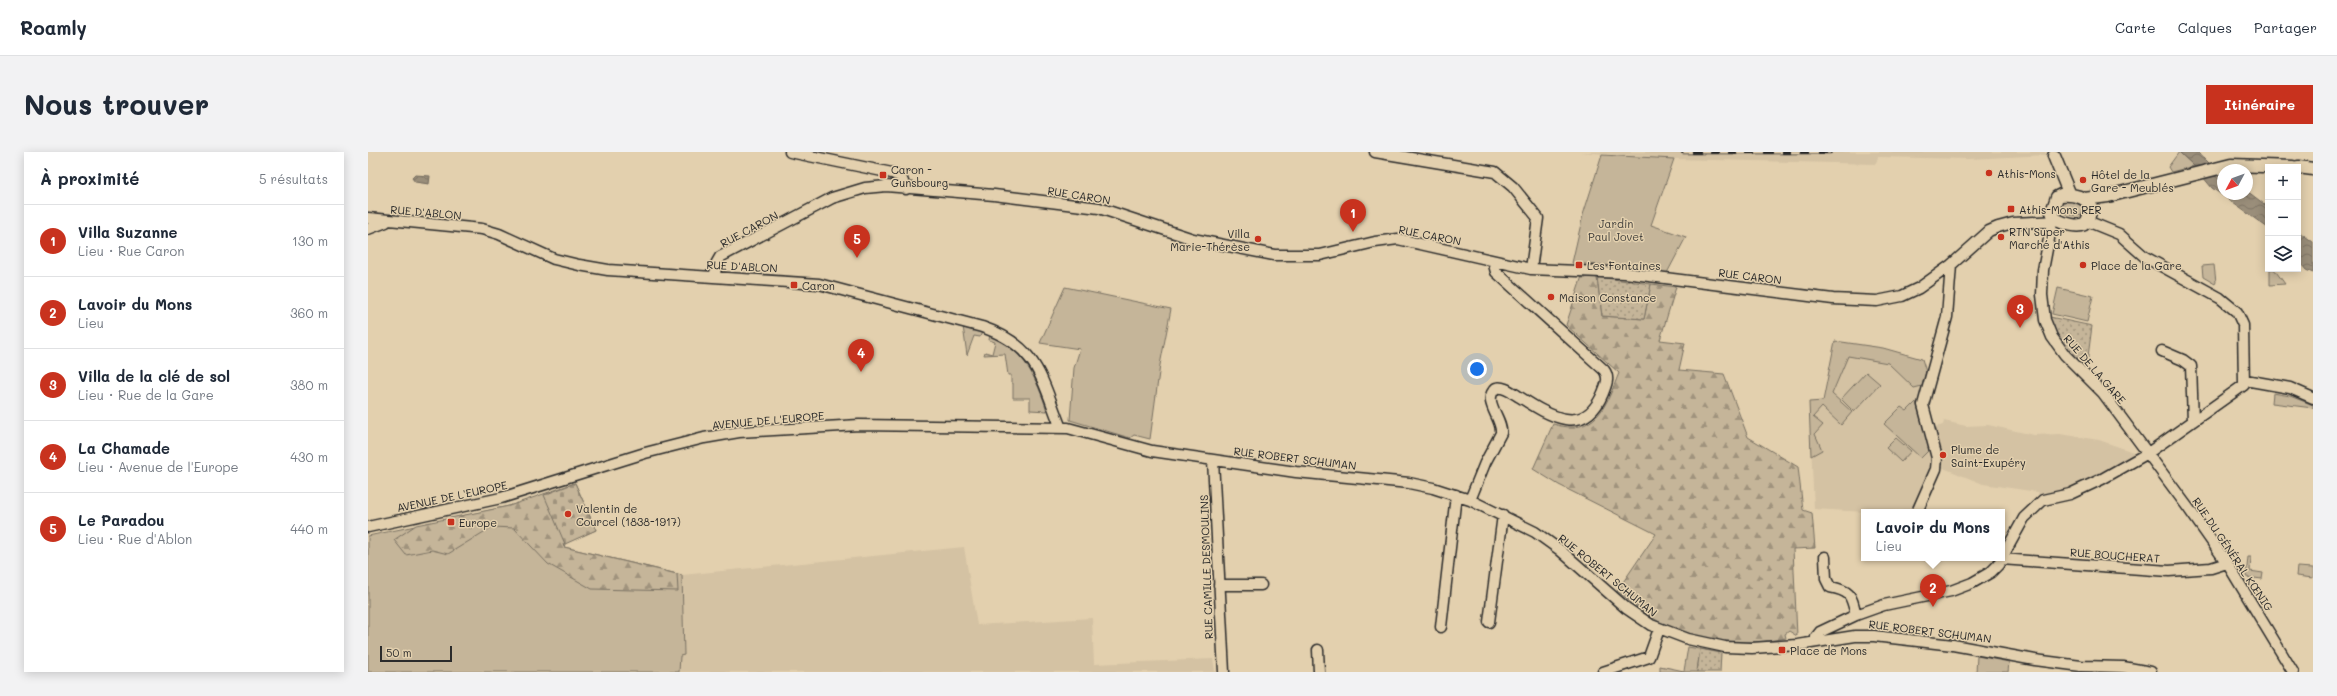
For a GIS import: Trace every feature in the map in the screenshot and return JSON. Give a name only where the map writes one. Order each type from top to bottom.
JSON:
[{"type":"street","points":[[790,152],[892,173],[901,177],[906,189]]},
{"type":"street","points":[[1375,152],[1488,170],[1506,180],[1538,218],[1531,268]]},
{"type":"street","points":[[2054,156],[2063,180],[2066,195]]},
{"type":"street","points":[[2087,221],[2080,226],[2055,222],[2052,212],[2057,197],[2066,195],[2087,204],[2102,197],[2220,167],[2242,164],[2265,165]]},
{"type":"street","points":[[2301,167],[2313,169]]},
{"type":"street","name":"RUE CARON","points":[[715,278],[716,264],[720,257],[832,198],[865,188],[886,186],[906,189],[994,195],[1099,208],[1193,239],[1274,255],[1320,255],[1375,242],[1398,239],[1493,261],[1531,268],[1625,272],[1833,299],[1877,302],[1902,296],[1919,288],[1951,265],[1989,231],[2013,223],[2055,222]]},
{"type":"street","points":[[2087,204],[2087,221]]},
{"type":"street","name":"RUE D'ABLON","points":[[368,218],[482,229],[499,234],[554,259],[608,270],[819,284],[998,332],[1016,342],[1032,361],[1061,428]]},
{"type":"street","points":[[368,229],[388,221]]},
{"type":"street","points":[[2005,552],[2019,526],[2031,510],[2043,500],[2081,490],[2148,453],[2241,388],[2245,380],[2243,325],[2237,312],[2220,298],[2145,257],[2119,234],[2087,221]]},
{"type":"street","name":"RUE DE LA GARE","points":[[2055,222],[2043,270],[2044,307],[2052,336],[2065,355],[2103,393],[2148,453]]},
{"type":"street","points":[[1470,500],[1485,463],[1501,434],[1502,428],[1490,399],[1491,392],[1494,389],[1503,388],[1538,409],[1556,417],[1574,420],[1587,416],[1595,409],[1607,384],[1607,374],[1604,370],[1496,272],[1493,261]]},
{"type":"street","points":[[1919,509],[1936,469],[1937,458],[1923,405],[1947,317],[1951,265]]},
{"type":"street","points":[[2162,351],[2183,360],[2191,366],[2193,421]]},
{"type":"street","points":[[2245,380],[2290,388],[2313,398]]},
{"type":"street","name":"AVENUE DE L'EUROPE","points":[[368,527],[501,498],[645,453],[704,438],[739,432],[859,424],[1061,428]]},
{"type":"street","name":"RUE ROBERT SCHUMAN","points":[[1061,428],[1152,451],[1296,472],[1409,483],[1456,495],[1503,515],[1535,532],[1560,550],[1626,608],[1659,629],[1688,639],[1735,648],[1817,642],[1855,636],[1874,636],[1922,643],[1953,645],[2035,660],[2080,666],[2123,667],[2151,672]]},
{"type":"street","name":"RUE DU GÉNÉRAL KŒNIG","points":[[2148,453],[2227,563],[2293,672]]},
{"type":"street","name":"RUE CAMILLE DESMOULINS","points":[[1213,460],[1224,672]]},
{"type":"street","points":[[1441,627],[1456,495]]},
{"type":"street","points":[[1489,622],[1503,515]]},
{"type":"street","points":[[1825,557],[1826,579],[1830,587],[1843,589],[1852,598],[1856,615]]},
{"type":"street","name":"RUE BOUCHERAT","points":[[2005,560],[2169,571],[2211,568],[2227,563]]},
{"type":"street","points":[[1817,642],[1816,637],[1820,632],[1856,615],[1884,605],[1924,598],[1962,587],[1991,572],[2000,561]]},
{"type":"street","points":[[1219,585],[1261,585]]},
{"type":"street","points":[[1603,672],[1633,667],[1651,654],[1659,629]]},
{"type":"street","points":[[1318,650],[1319,672]]},
{"type":"shaded area","points":[[1580,152],[2045,152],[2047,155],[1968,159],[1878,157],[1876,164],[1674,159]]},
{"type":"shaded area","points":[[1835,341],[1883,348],[1922,359],[1926,372],[1917,403],[1930,449],[1931,467],[1916,505],[1910,509],[1861,509],[1861,512],[1814,509],[1809,402],[1823,401]]},
{"type":"shaded area","points":[[1944,421],[1966,426],[1988,425],[2034,435],[2060,434],[2099,440],[2133,452],[2133,455],[2077,485],[2039,495],[2038,492],[1983,484],[1941,467],[1932,428],[1943,425]]},
{"type":"shaded area","points":[[964,547],[977,625],[1092,618],[1094,664],[1213,659],[1215,672],[679,672],[680,655],[684,654],[682,575]]},
{"type":"green space","points":[[2179,152],[2194,166],[2171,172],[2168,167]]},
{"type":"green space","name":"Jardin Paul Jovet","points":[[1602,155],[1674,159],[1651,225],[1686,237],[1667,273],[1627,267],[1620,264],[1615,266],[1572,263],[1583,215]]},
{"type":"green space","points":[[2066,200],[2082,204],[2086,208],[2083,215],[2071,215],[2061,211],[2059,209],[2062,201]]},
{"type":"green space","points":[[2214,265],[2215,284],[2203,277],[2202,266]]},
{"type":"green space","points":[[2270,272],[2276,272],[2285,284],[2270,285]]},
{"type":"green space","points":[[1582,276],[1597,277],[1602,316],[1644,319],[1651,284],[1676,287],[1660,340],[1685,343],[1679,370],[1724,374],[1748,437],[1798,467],[1803,510],[1812,513],[1815,548],[1793,549],[1797,636],[1789,631],[1785,634],[1786,638],[1755,642],[1722,641],[1690,635],[1661,623],[1638,608],[1617,591],[1656,534],[1559,485],[1533,469],[1553,424],[1568,427],[1580,426],[1597,416],[1604,407],[1619,373],[1566,325]]},
{"type":"green space","points":[[1597,277],[1651,284],[1644,319],[1602,316]]},
{"type":"green space","points":[[1065,287],[1171,309],[1160,365],[1150,439],[1134,435],[1130,438],[1070,420],[1074,368],[1080,349],[1040,343]]},
{"type":"green space","points":[[2058,288],[2093,296],[2087,322],[2052,314]]},
{"type":"green space","points":[[2050,317],[2092,326],[2086,372],[2072,357],[2068,348],[2063,346],[2050,324]]},
{"type":"green space","points":[[963,326],[982,332],[980,337],[974,336],[967,355]]},
{"type":"green space","points":[[990,335],[1002,341],[1020,356],[1039,387],[1047,411],[1030,410],[1030,398],[1013,398],[1013,383],[1011,383],[1011,375],[1008,375],[1005,354],[984,355],[985,352],[992,354],[995,342],[989,340]]},
{"type":"green space","points":[[1835,341],[1883,348],[1922,359],[1926,372],[1922,386],[1914,388],[1888,363],[1848,356],[1832,394],[1852,412],[1841,425],[1822,407],[1813,417],[1823,425],[1815,434],[1822,450],[1811,456],[1809,402],[1823,401]]},
{"type":"green space","points":[[1866,372],[1880,384],[1854,412],[1841,399]]},
{"type":"green space","points":[[2273,393],[2290,396],[2313,405],[2313,408],[2272,403]]},
{"type":"green space","points":[[1916,402],[1930,449],[1921,458],[1884,424],[1901,407],[1907,411]]},
{"type":"green space","points":[[1896,438],[1911,451],[1901,462],[1886,448]]},
{"type":"green space","points":[[575,483],[596,530],[563,544],[564,547],[677,574],[678,591],[592,589],[548,564],[514,528],[492,527],[448,554],[432,550],[406,555],[394,540],[416,525],[509,506]]},
{"type":"green space","points":[[575,483],[596,530],[565,544],[544,495]]},
{"type":"green space","points":[[544,495],[565,544],[564,547],[682,575],[684,655],[680,656],[679,672],[368,672],[368,536],[509,506]]},
{"type":"green space","points":[[2248,557],[2251,557],[2250,571],[2263,573],[2262,579],[2246,577]]},
{"type":"green space","points":[[2297,567],[2313,568],[2313,578],[2296,576]]},
{"type":"green space","points":[[1688,647],[1700,649],[1697,672],[1660,672],[1660,666],[1684,671]]},
{"type":"green space","points":[[1700,649],[1721,653],[1720,672],[1697,672]]},
{"type":"green space","points":[[1977,656],[2009,662],[2008,672],[1976,672]]},
{"type":"water","points":[[2179,152],[2198,152],[2217,171],[2217,192],[2212,188],[2193,165]]},
{"type":"water","points":[[415,175],[430,176],[429,184],[415,182],[412,178]]},
{"type":"water","points":[[2253,196],[2265,205],[2265,226],[2229,200],[2253,200]]},
{"type":"water","points":[[2301,233],[2313,242],[2313,273],[2306,270],[2301,264]]},
{"type":"railway","points":[[1683,152],[1830,152]]},
{"type":"place","name":"Athis-Mons","points":[[1989,173]]},
{"type":"place","name":"Caron - Gunsbourg","points":[[883,175]]},
{"type":"place","name":"Hôtel de la Gare - Meublés","points":[[2083,180]]},
{"type":"place","name":"Athis-Mons RER","points":[[2011,209]]},
{"type":"place","name":"Villa Suzanne","points":[[1353,232]]},
{"type":"place","name":"RTN Super Marché d'Athis","points":[[2001,237]]},
{"type":"place","name":"Villa Marie-Thérèse","points":[[1258,239]]},
{"type":"place","name":"Le Paradou","points":[[857,258]]},
{"type":"place","name":"Les Fontaines","points":[[1579,265]]},
{"type":"place","name":"Place de la Gare","points":[[2083,265]]},
{"type":"place","name":"Caron","points":[[794,285]]},
{"type":"place","name":"Maison Constance","points":[[1551,297]]},
{"type":"place","name":"Villa de la clé de sol","points":[[2020,328]]},
{"type":"place","name":"La Chamade","points":[[861,372]]},
{"type":"place","name":"Plume de Saint-Exupéry","points":[[1943,455]]},
{"type":"place","name":"Valentin de Courcel (1838-1917)","points":[[568,514]]},
{"type":"place","name":"Europe","points":[[451,522]]},
{"type":"place","name":"Lavoir du Mons","points":[[1933,607]]},
{"type":"place","name":"Place de Mons","points":[[1782,650]]}]
